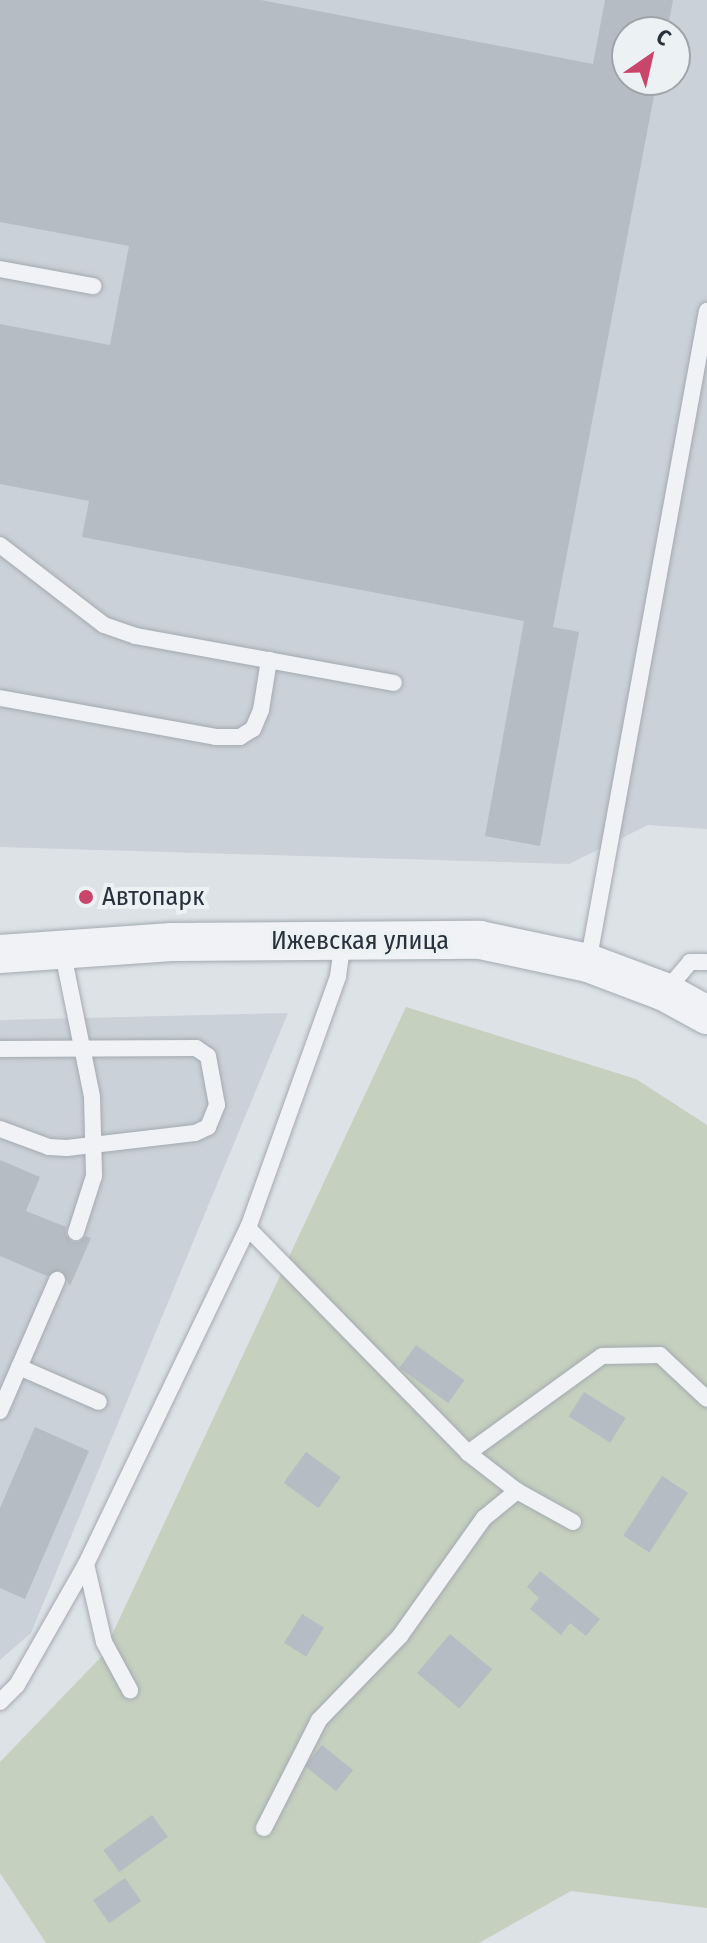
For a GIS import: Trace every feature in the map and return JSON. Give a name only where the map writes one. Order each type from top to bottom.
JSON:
[{"type":"street","name":"Ижевская улица","points":[[0,954],[172,942],[480,940],[588,963],[665,992],[707,1015]]},
{"type":"lane","points":[[0,269],[93,286]]},
{"type":"lane","points":[[588,963],[707,311]]},
{"type":"lane","points":[[0,545],[104,625],[136,636],[394,683]]},
{"type":"lane","points":[[0,698],[216,737],[240,737],[253,729],[261,710],[269,660]]},
{"type":"lane","points":[[0,1702],[17,1685],[86,1564],[248,1228],[338,976],[344,940]]},
{"type":"lane","points":[[62,949],[92,1097],[94,1176],[76,1232]]},
{"type":"lane","points":[[665,992],[690,962],[707,962]]},
{"type":"lane","points":[[0,1049],[196,1048],[208,1056],[217,1105],[208,1127],[195,1133],[93,1145],[49,1147],[0,1129]]},
{"type":"lane","points":[[248,1228],[468,1453],[517,1491],[573,1522]]},
{"type":"lane","points":[[0,1411],[57,1280]]},
{"type":"lane","points":[[468,1453],[602,1356],[660,1355],[707,1399]]},
{"type":"lane","points":[[19,1367],[99,1402]]},
{"type":"lane","points":[[264,1828],[319,1720],[400,1636],[484,1518],[517,1491]]},
{"type":"lane","points":[[86,1564],[104,1642],[130,1690]]},
{"type":"shaded area","points":[[0,0],[707,0],[707,829],[648,825],[569,864],[0,847]]},
{"type":"shaded area","points":[[288,1013],[31,1633],[0,1660],[0,1020]]},
{"type":"green space","points":[[406,1007],[636,1079],[707,1125],[707,1908],[571,1891],[479,1943],[46,1943],[0,1873],[0,1762],[102,1656]]},
{"type":"building","points":[[0,0],[261,0],[593,64],[605,0],[673,0],[670,16],[611,16],[611,96],[654,96],[553,627],[579,632],[540,846],[485,836],[524,621],[82,537],[89,501],[0,484],[0,324],[110,345],[129,246],[0,222]]},
{"type":"building","points":[[0,1160],[40,1177],[26,1211],[66,1227],[66,1235],[72,1242],[79,1242],[86,1236],[91,1238],[70,1286],[61,1270],[47,1276],[0,1256]]},
{"type":"building","points":[[416,1345],[465,1380],[448,1403],[400,1368]]},
{"type":"building","points":[[584,1392],[626,1418],[610,1443],[569,1417]]},
{"type":"building","points":[[35,1427],[89,1451],[25,1599],[0,1588],[0,1508]]},
{"type":"building","points":[[306,1452],[341,1477],[318,1508],[284,1483]]},
{"type":"building","points":[[662,1476],[688,1493],[649,1552],[623,1536]]},
{"type":"building","points":[[540,1571],[600,1619],[586,1636],[570,1623],[561,1635],[530,1609],[539,1598],[527,1587]]},
{"type":"building","points":[[302,1614],[324,1628],[306,1657],[284,1643]]},
{"type":"building","points":[[450,1634],[492,1669],[459,1708],[417,1673]]},
{"type":"building","points":[[322,1745],[353,1770],[336,1791],[305,1766]]},
{"type":"building","points":[[152,1815],[168,1837],[119,1872],[103,1850]]},
{"type":"building","points":[[125,1878],[141,1901],[109,1923],[93,1900]]},
{"type":"place","name":"Автопарк","points":[[86,897]]}]
